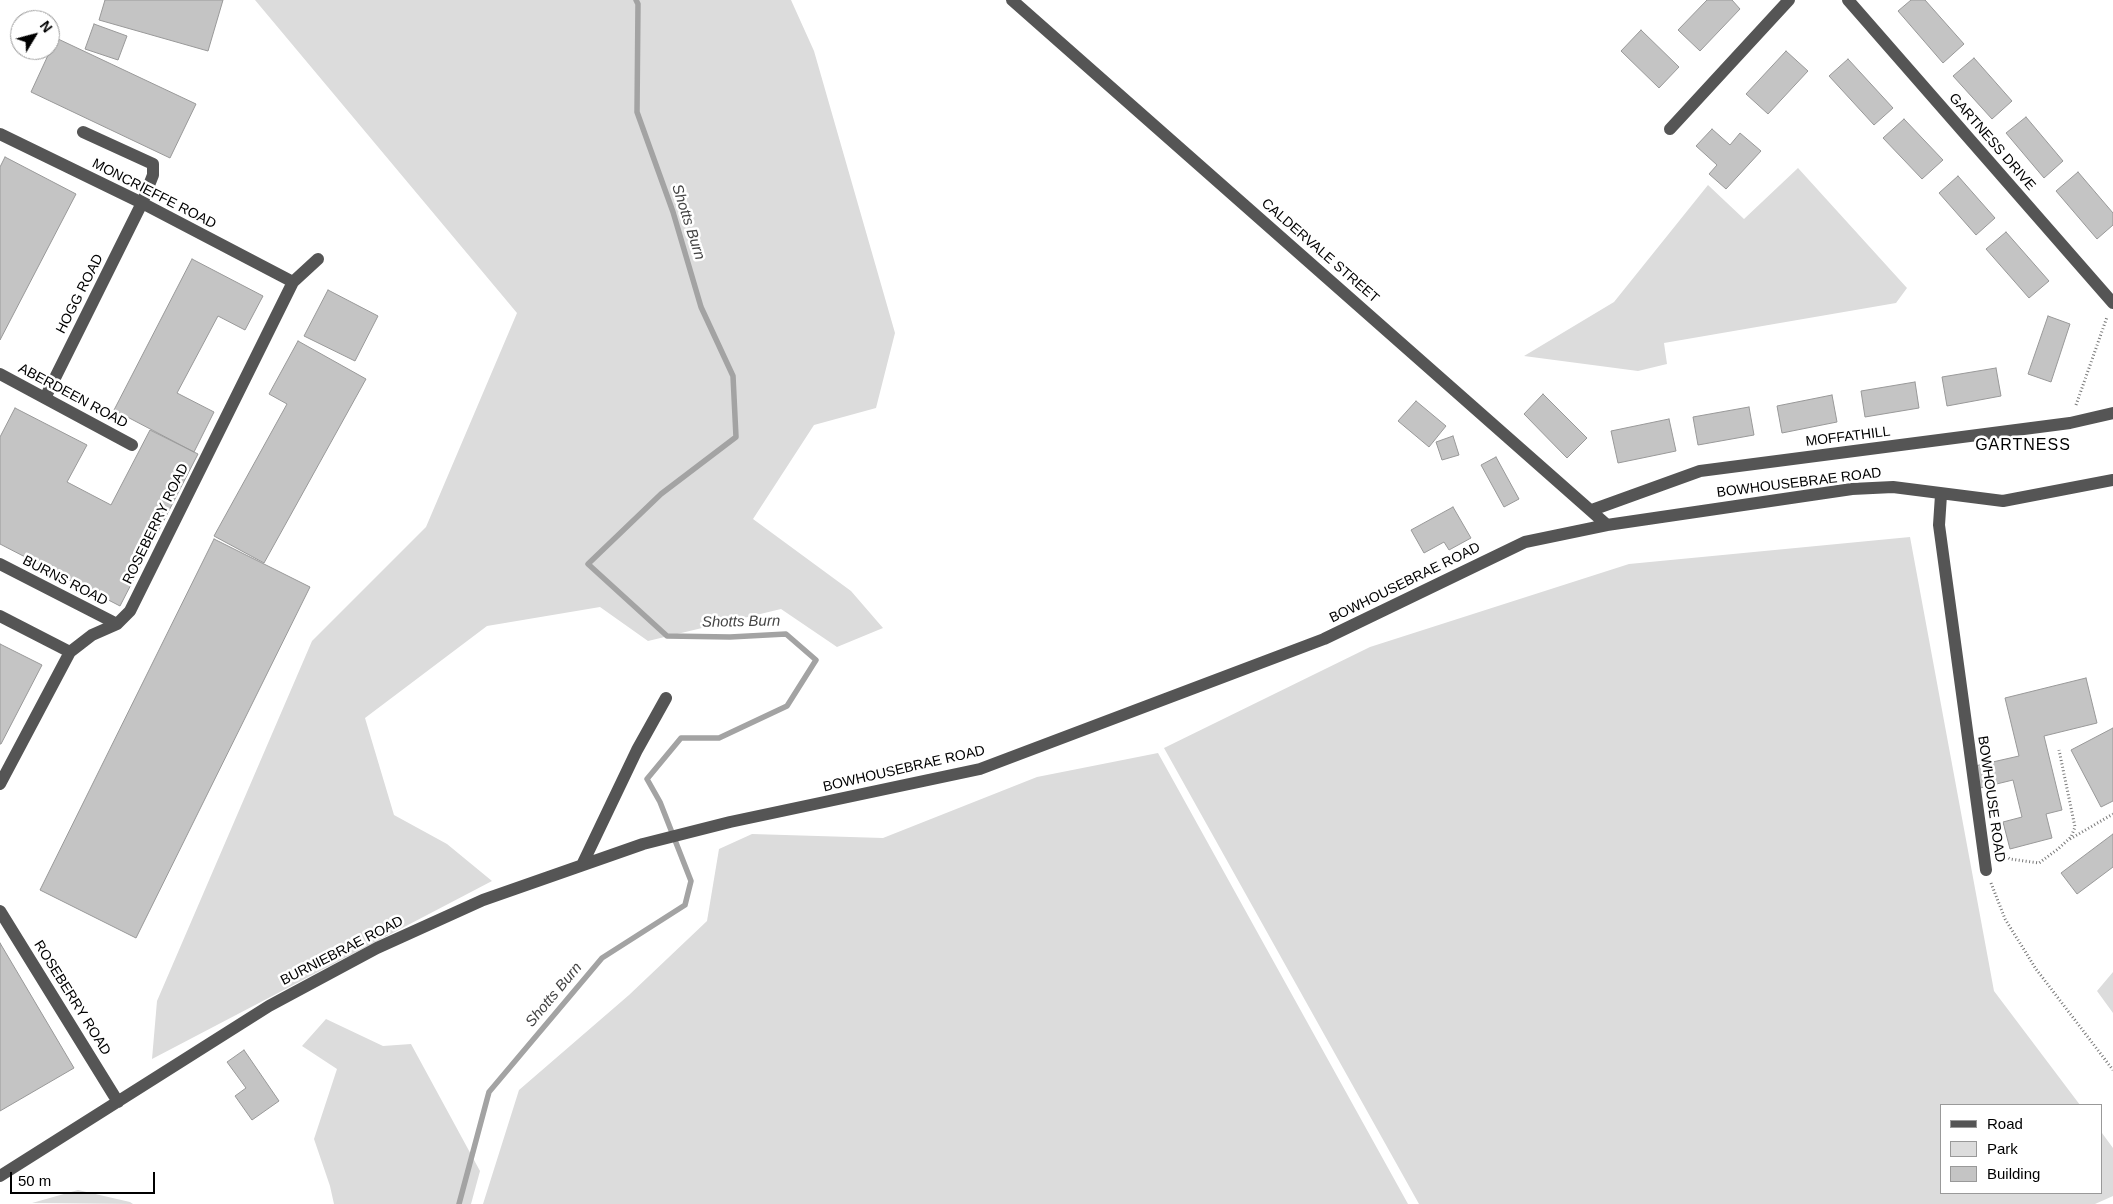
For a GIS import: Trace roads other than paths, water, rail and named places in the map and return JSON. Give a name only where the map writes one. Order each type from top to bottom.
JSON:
[{"type":"street","name":"CALDERVALE STREET","points":[[1012,0],[1607,525]]},
{"type":"street","points":[[1670,129],[1789,0]]},
{"type":"street","name":"GARTNESS DRIVE","points":[[1848,0],[2113,302]]},
{"type":"street","name":"HOGG ROAD","points":[[45,398],[142,203],[153,175],[153,164],[83,132]]},
{"type":"street","name":"MONCRIEFFE ROAD","points":[[0,134],[142,203],[293,282]]},
{"type":"street","name":"ROSEBERRY ROAD","points":[[0,784],[70,652],[92,635],[117,624],[130,611],[293,282],[318,258]]},
{"type":"street","name":"ABERDEEN ROAD","points":[[0,374],[132,445]]},
{"type":"street","name":"MOFFATHILL","points":[[1592,510],[1700,471],[2070,423],[2113,413]]},
{"type":"street","name":"BOWHOUSEBRAE ROAD","points":[[730,822],[980,770],[1324,639],[1525,542],[1607,525],[1852,489],[1893,487],[1941,495],[2003,501],[2113,480]]},
{"type":"street","name":"BOWHOUSE ROAD","points":[[1941,495],[1939,525],[1986,870]]},
{"type":"street","name":"BURNS ROAD","points":[[0,564],[117,624]]},
{"type":"street","points":[[0,616],[70,652]]},
{"type":"street","points":[[582,865],[637,750],[666,698]]},
{"type":"street","name":"BURNIEBRAE ROAD","points":[[0,1176],[269,1006],[377,948],[483,900],[643,844],[730,822]]},
{"type":"street","name":"ROSEBERRY ROAD","points":[[0,911],[118,1102]]},
{"type":"waterway","name":"Shotts Burn","points":[[459,1204],[489,1092],[602,958],[685,905],[691,881],[660,802],[647,779],[681,738],[719,738],[787,706],[816,660],[786,634],[730,637],[667,636],[588,564],[661,494],[736,437],[733,376],[701,307],[673,212],[637,112],[638,4],[636,0]]},
{"type":"district","name":"GARTNESS","points":[[2023,446]]}]
